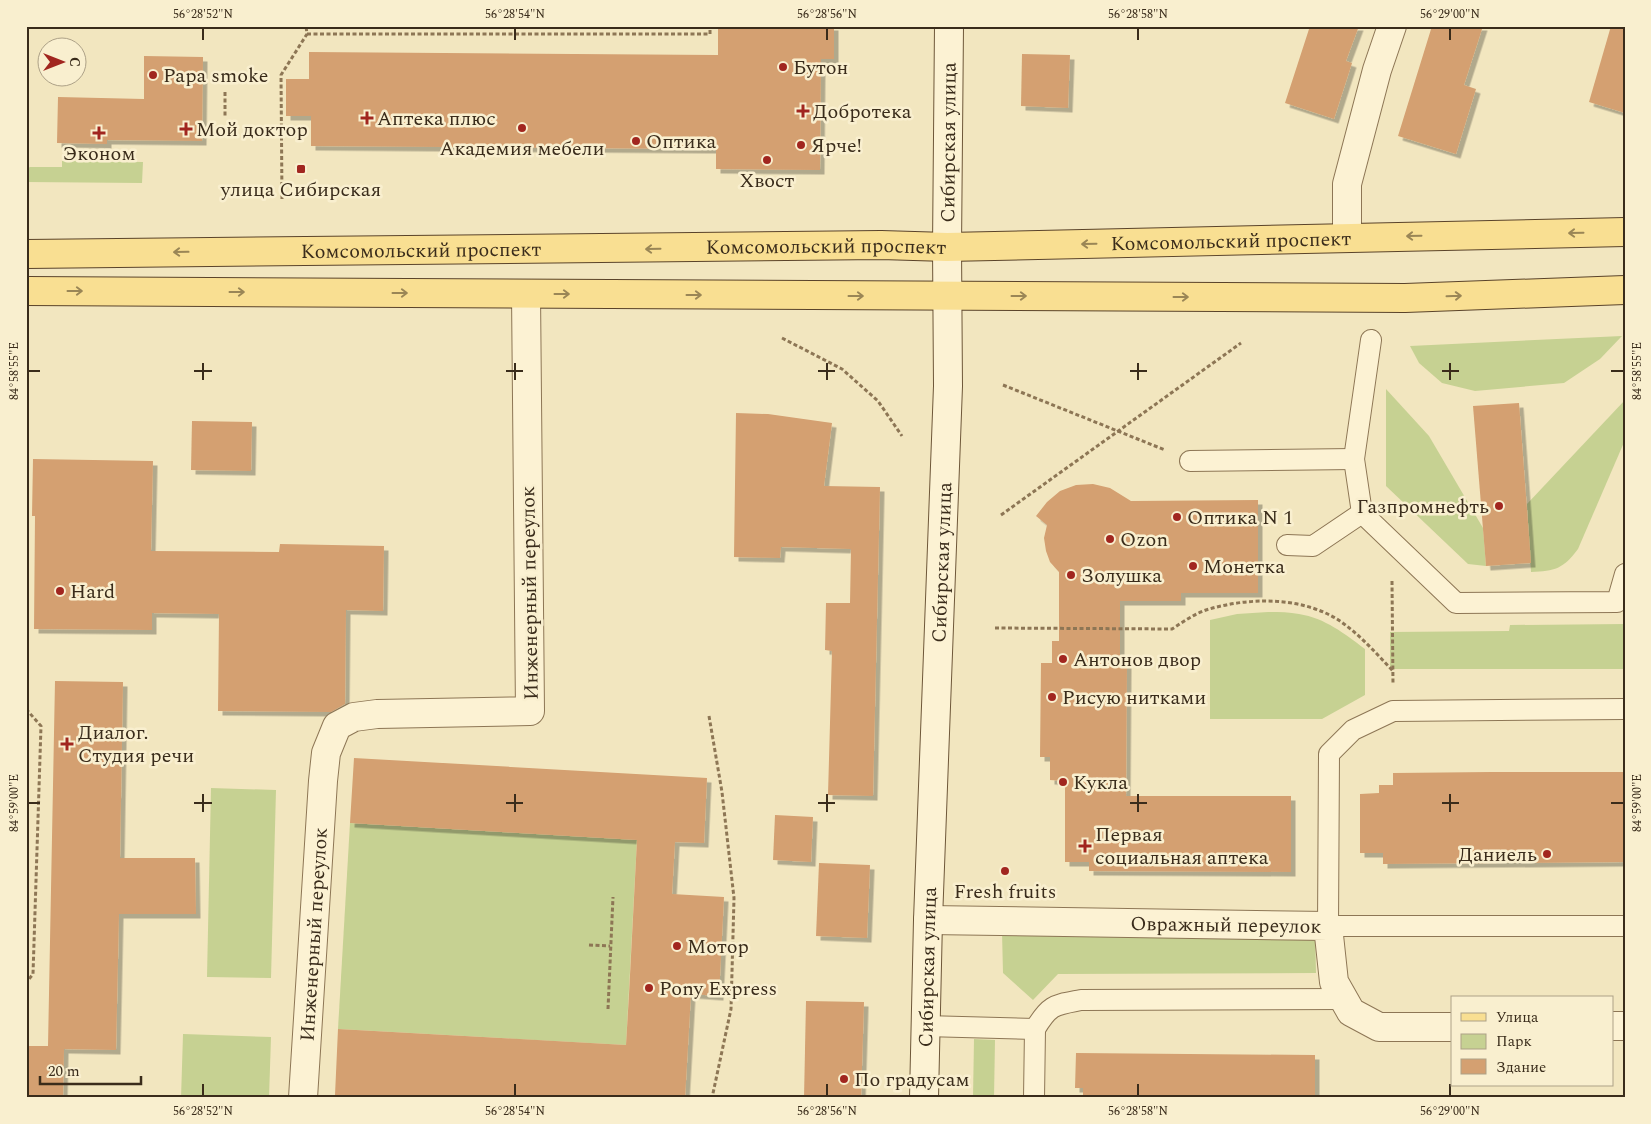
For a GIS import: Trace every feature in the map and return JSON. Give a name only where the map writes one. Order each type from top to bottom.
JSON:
[{"type":"main road","name":"Комсомольский проспект","points":[[26,254],[882,245],[947,247],[1625,232]]},
{"type":"main road","points":[[26,291],[1405,298],[1625,290]]},
{"type":"street","name":"Сибирская улица","points":[[924,1098],[928,920],[948,386],[949,26]]},
{"type":"street","points":[[1348,238],[1348,184],[1377,70],[1392,26]]},
{"type":"street","name":"Инженерный переулок","points":[[303,1098],[323,781],[326,753],[337,726],[354,717],[377,714],[530,711],[526,294]]},
{"type":"street","name":"Овражный переулок","points":[[928,920],[1328,926],[1334,982],[1351,1012],[1380,1027],[1451,1027]]},
{"type":"lane","points":[[1371,340],[1354,459],[1362,513],[1456,603],[1617,602],[1625,574]]},
{"type":"lane","points":[[1190,461],[1354,459]]},
{"type":"lane","points":[[1287,546],[1313,546],[1362,513]]},
{"type":"lane","points":[[1625,709],[1393,711],[1353,730],[1329,754],[1328,926],[1625,926]]},
{"type":"lane","points":[[1034,1098],[1035,1028],[1044,1014],[1056,1004],[1081,1000],[1345,999]]},
{"type":"lane","points":[[925,1026],[1035,1028]]},
{"type":"path","points":[[282,199],[281,75],[307,34],[306,26]]},
{"type":"path","points":[[307,34],[710,34],[710,26]]},
{"type":"path","points":[[225,92],[225,116]]},
{"type":"path","points":[[782,338],[842,369],[878,401],[902,436]]},
{"type":"path","points":[[1000,515],[1241,343]]},
{"type":"path","points":[[1003,385],[1190,461]]},
{"type":"path","points":[[996,628],[1172,629],[1205,610],[1231,604],[1257,602],[1298,603],[1338,620],[1364,640],[1393,671]]},
{"type":"path","points":[[1392,614],[1393,711]]},
{"type":"path","points":[[26,709],[40,726],[33,974],[26,983]]},
{"type":"path","points":[[709,716],[722,792],[734,898],[731,1009],[712,1098]]},
{"type":"path","points":[[608,1009],[613,897]]},
{"type":"path","points":[[589,945],[610,946]]},
{"type":"green space","points":[[62,161],[143,162],[142,183],[26,182],[26,169],[30,167],[62,167]]},
{"type":"green space","points":[[1622,336],[1600,359],[1564,383],[1475,391],[1442,383],[1419,363],[1410,346]]},
{"type":"green space","points":[[1386,389],[1429,436],[1483,528],[1486,566],[1468,564],[1386,486]]},
{"type":"green space","points":[[1625,400],[1625,440],[1578,549],[1568,561],[1558,568],[1531,572],[1527,504]]},
{"type":"green space","points":[[1295,613],[1317,619],[1334,627],[1365,649],[1365,695],[1322,719],[1210,719],[1210,620],[1237,614]]},
{"type":"green space","points":[[1625,624],[1625,669],[1390,669],[1390,632],[1509,631],[1510,625]]},
{"type":"green space","points":[[211,788],[276,790],[271,978],[207,977]]},
{"type":"green space","points":[[350,823],[637,840],[626,1045],[338,1029]]},
{"type":"green space","points":[[1315,930],[1316,973],[1058,974],[1033,1000],[1003,973],[1002,932]]},
{"type":"green space","points":[[183,1034],[271,1037],[269,1098],[181,1098]]},
{"type":"green space","points":[[974,1039],[995,1040],[994,1098],[973,1098]]},
{"type":"building","points":[[718,26],[834,26],[834,59],[821,59],[820,170],[716,169],[716,149],[311,146],[311,116],[286,116],[286,79],[309,79],[309,52],[718,55]]},
{"type":"building","points":[[1310,26],[1359,26],[1346,61],[1352,63],[1334,119],[1285,103]]},
{"type":"building","points":[[1432,26],[1483,26],[1464,85],[1476,89],[1456,154],[1398,136]]},
{"type":"building","points":[[1611,26],[1625,26],[1625,113],[1589,102]]},
{"type":"building","points":[[1022,54],[1070,55],[1068,108],[1021,106]]},
{"type":"building","points":[[144,56],[203,57],[202,141],[107,140],[107,144],[57,143],[58,97],[144,99]]},
{"type":"building","points":[[1519,403],[1531,563],[1486,566],[1473,406]]},
{"type":"building","points":[[736,413],[768,414],[832,423],[824,486],[880,487],[873,796],[828,795],[832,651],[825,650],[826,603],[850,603],[851,549],[781,547],[780,558],[734,557]]},
{"type":"building","points":[[192,421],[252,422],[251,471],[191,470]]},
{"type":"building","points":[[33,459],[153,461],[151,551],[279,552],[280,544],[384,546],[383,611],[346,610],[345,704],[331,712],[218,711],[219,614],[152,613],[152,630],[34,629],[35,516],[32,516]]},
{"type":"building","points":[[1093,484],[1110,488],[1131,501],[1258,500],[1258,593],[1181,593],[1181,601],[1120,601],[1120,663],[1127,663],[1126,796],[1291,796],[1291,872],[1089,871],[1089,862],[1065,862],[1065,781],[1050,780],[1050,757],[1040,757],[1041,663],[1052,663],[1052,641],[1059,641],[1059,572],[1050,562],[1046,551],[1044,538],[1047,525],[1036,516],[1047,502],[1060,491],[1076,485]]},
{"type":"building","points":[[55,681],[123,682],[120,858],[195,858],[196,914],[119,914],[116,1050],[64,1049],[63,1098],[26,1098],[26,1046],[48,1046]]},
{"type":"building","points":[[354,758],[707,778],[704,843],[675,842],[672,894],[724,897],[719,996],[691,994],[685,1098],[384,1098],[335,1095],[338,1029],[626,1045],[629,994],[637,840],[350,823]]},
{"type":"building","points":[[1625,772],[1625,862],[1383,864],[1383,853],[1360,853],[1360,794],[1379,793],[1379,785],[1393,785],[1393,773]]},
{"type":"building","points":[[775,815],[813,817],[811,862],[773,860]]},
{"type":"building","points":[[819,863],[870,865],[867,938],[816,936]]},
{"type":"building","points":[[806,1001],[864,1002],[861,1098],[804,1098]]},
{"type":"building","points":[[1076,1053],[1315,1055],[1315,1098],[1083,1098],[1083,1088],[1075,1088]]},
{"type":"place","name":"Бутон","points":[[783,67]]},
{"type":"place","name":"Papa smoke","points":[[153,75]]},
{"type":"place","name":"Добротека","points":[[803,111]]},
{"type":"place","name":"Аптека плюс","points":[[367,118]]},
{"type":"place","name":"Академия мебели","points":[[522,128]]},
{"type":"place","name":"Мой доктор","points":[[186,129]]},
{"type":"place","name":"Эконом","points":[[99,133]]},
{"type":"place","name":"Оптика","points":[[636,141]]},
{"type":"place","name":"Ярче!","points":[[801,145]]},
{"type":"place","name":"Хвост","points":[[767,160]]},
{"type":"place","name":"улица Сибирская","points":[[301,169]]},
{"type":"place","name":"Газпромнефть","points":[[1499,506]]},
{"type":"place","name":"Оптика N 1","points":[[1177,517]]},
{"type":"place","name":"Ozon","points":[[1110,539]]},
{"type":"place","name":"Монетка","points":[[1193,566]]},
{"type":"place","name":"Золушка","points":[[1071,575]]},
{"type":"place","name":"Hard","points":[[60,591]]},
{"type":"place","name":"Антонов двор","points":[[1063,659]]},
{"type":"place","name":"Рисую нитками","points":[[1052,697]]},
{"type":"place","name":"Диалог. Студия речи","points":[[67,744]]},
{"type":"place","name":"Кукла","points":[[1063,782]]},
{"type":"place","name":"Первая социальная аптека","points":[[1085,846]]},
{"type":"place","name":"Даниель","points":[[1547,854]]},
{"type":"place","name":"Fresh fruits","points":[[1005,871]]},
{"type":"place","name":"Мотор","points":[[677,946]]},
{"type":"place","name":"Pony Express","points":[[649,988]]},
{"type":"place","name":"По градусам","points":[[844,1079]]}]
